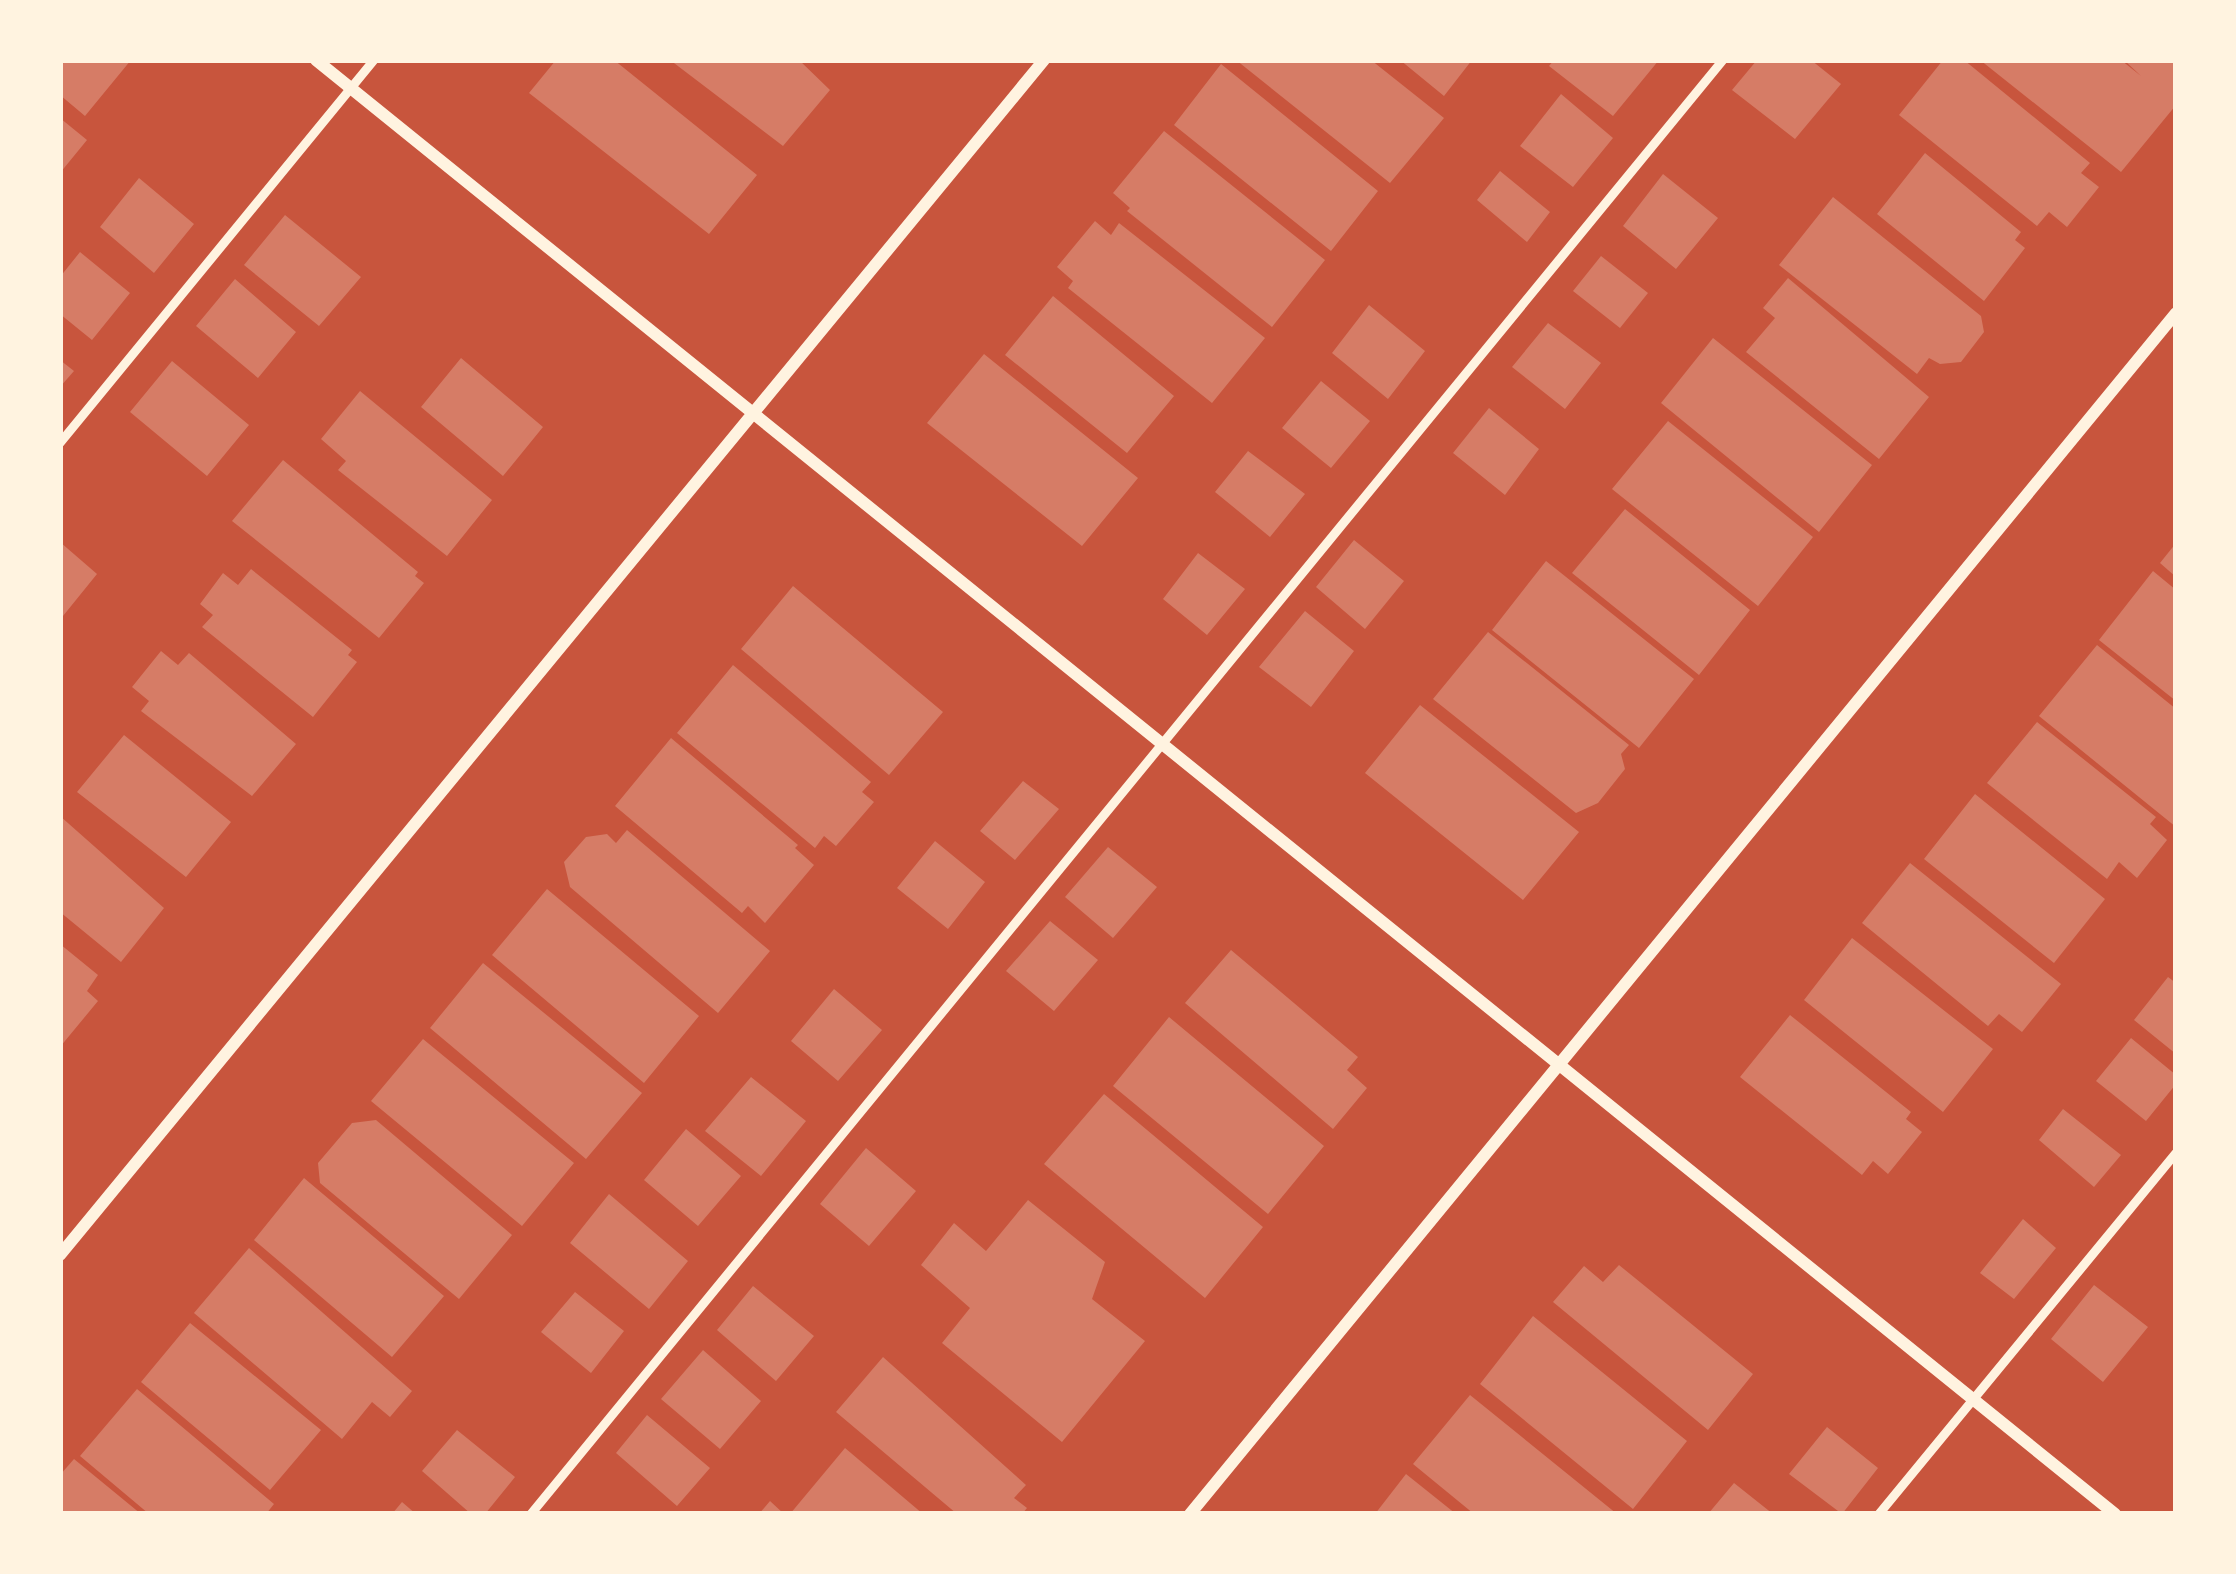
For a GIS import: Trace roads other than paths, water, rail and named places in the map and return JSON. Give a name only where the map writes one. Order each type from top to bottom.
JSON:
[{"type":"street","points":[[316,60],[2115,1514]]},
{"type":"street","points":[[60,1255],[1044,60]]},
{"type":"street","points":[[1190,1514],[2176,313]]},
{"type":"lane","points":[[60,443],[374,60]]},
{"type":"lane","points":[[531,1514],[1723,60]]},
{"type":"lane","points":[[1880,1514],[2176,1153]]}]
